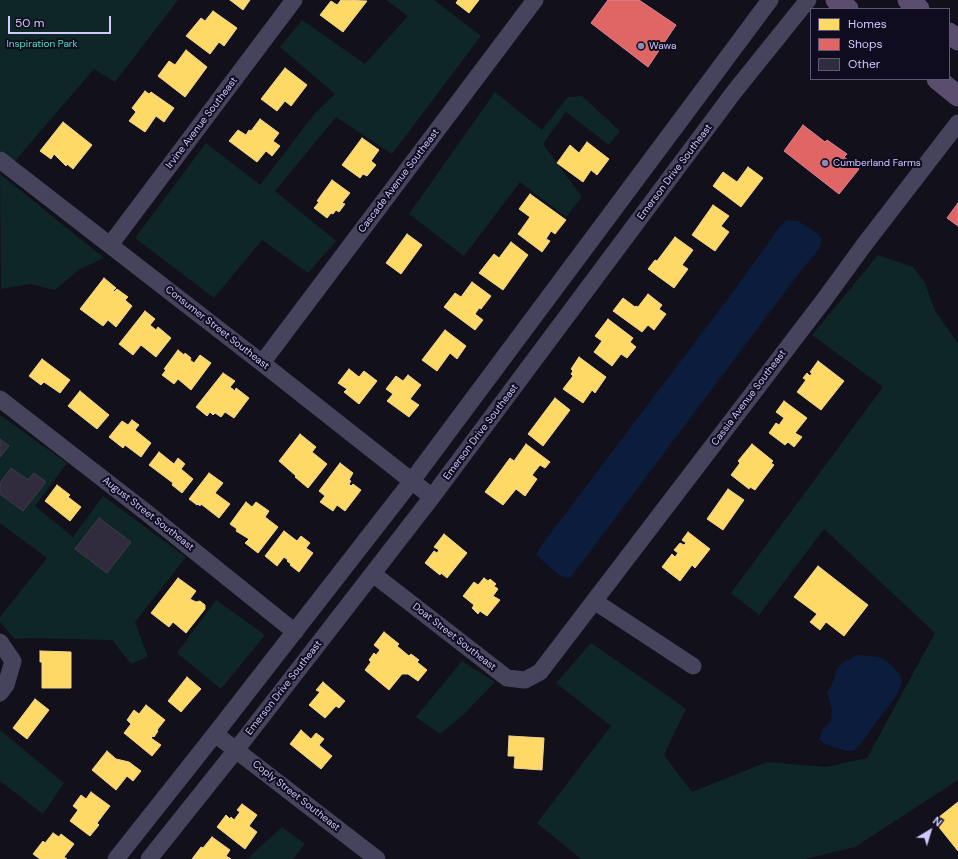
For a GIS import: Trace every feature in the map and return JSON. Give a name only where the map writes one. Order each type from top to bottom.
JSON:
[{"type":"main road","points":[[836,0],[847,8]]},
{"type":"main road","points":[[908,0],[918,8]]},
{"type":"main road","points":[[950,34],[958,40]]},
{"type":"main road","points":[[938,80],[958,96]]},
{"type":"street","name":"Irvine Avenue Southeast","points":[[110,245],[294,0]]},
{"type":"street","name":"Cascade Avenue Southeast","points":[[262,362],[535,0]]},
{"type":"street","points":[[116,859],[411,482],[770,0]]},
{"type":"street","name":"Emerson Drive Southeast","points":[[149,859],[236,750],[432,498],[734,92],[808,0]]},
{"type":"street","name":"Cassia Avenue Southeast","points":[[540,672],[958,123]]},
{"type":"street","name":"Consumer Street Southeast","points":[[0,160],[262,362],[432,498]]},
{"type":"street","name":"August Street Southeast","points":[[0,399],[141,508],[295,632]]},
{"type":"street","name":"Doat Street Southeast","points":[[373,574],[507,678],[525,680],[540,672]]},
{"type":"street","points":[[594,602],[693,666]]},
{"type":"street","points":[[0,642],[13,661],[6,685],[0,693]]},
{"type":"street","name":"Coply Street Southeast","points":[[215,734],[377,859]]},
{"type":"green space","name":"Inspiration Park","points":[[0,0],[178,0],[115,82],[94,69],[14,162],[0,151]]},
{"type":"green space","points":[[386,0],[434,0],[481,36],[392,154],[336,117],[275,191],[336,241],[308,273],[262,240],[214,298],[135,238],[206,143],[260,185],[315,113],[335,94],[280,47],[302,20],[365,64],[408,16]]},
{"type":"green space","points":[[495,92],[542,130],[568,97],[582,96],[620,131],[609,145],[566,112],[543,144],[582,197],[566,217],[520,182],[464,256],[409,214]]},
{"type":"green space","points":[[0,174],[104,258],[80,269],[55,290],[30,284],[1,289]]},
{"type":"green space","points":[[878,255],[913,267],[925,283],[935,311],[958,343],[958,780],[855,847],[805,859],[581,859],[537,823],[611,726],[556,683],[591,643],[686,709],[664,755],[692,792],[767,762],[826,767],[867,758],[935,633],[824,529],[759,615],[731,593],[883,387],[812,335]]},
{"type":"green space","points":[[0,415],[67,463],[35,506],[73,537],[103,496],[186,557],[135,622],[148,657],[131,664],[112,640],[15,639],[0,622],[0,617],[47,558],[0,523]]},
{"type":"green space","points":[[216,600],[265,635],[221,689],[177,653]]},
{"type":"green space","points":[[462,661],[495,682],[464,714],[440,734],[416,717]]},
{"type":"green space","points":[[0,730],[64,783],[43,814],[0,781]]},
{"type":"green space","points":[[282,827],[305,844],[293,859],[247,859]]},
{"type":"water","points":[[787,220],[798,221],[818,234],[821,238],[819,249],[800,272],[571,577],[566,578],[560,576],[536,555],[543,543],[733,292],[781,225]]},
{"type":"water","points":[[857,655],[879,657],[887,661],[901,677],[902,683],[895,698],[860,745],[854,751],[846,751],[825,744],[819,739],[823,729],[831,721],[832,710],[827,692],[834,680],[836,671],[842,663]]},
{"type":"building: Homes","points":[[230,0],[250,0],[243,10]]},
{"type":"building: Homes","points":[[341,0],[367,1],[343,32],[320,15],[331,1],[337,5]]},
{"type":"building: Homes","points":[[458,0],[479,0],[469,13],[456,3]]},
{"type":"building: Homes","points":[[213,11],[237,28],[224,46],[219,42],[210,54],[186,36],[201,18],[205,21]]},
{"type":"building: Homes","points":[[186,50],[207,67],[185,97],[158,76],[169,61],[175,65]]},
{"type":"building: Homes","points":[[285,68],[307,85],[291,106],[285,101],[277,111],[261,99]]},
{"type":"building: Homes","points":[[145,91],[149,94],[151,92],[174,108],[164,122],[156,116],[145,132],[129,121],[136,112],[132,108]]},
{"type":"building: Homes","points":[[260,119],[279,133],[273,141],[280,146],[272,156],[266,151],[257,162],[229,141],[238,130],[246,135]]},
{"type":"building: Homes","points":[[63,122],[92,145],[73,169],[67,164],[66,166],[54,154],[51,159],[40,151]]},
{"type":"building: Homes","points":[[362,138],[379,150],[371,161],[376,165],[367,176],[363,174],[360,178],[342,165]]},
{"type":"building: Homes","points":[[587,142],[609,159],[597,175],[591,170],[583,182],[557,163],[570,145],[579,153]]},
{"type":"building: Homes","points":[[748,167],[763,178],[741,207],[713,186],[723,172],[737,182]]},
{"type":"building: Homes","points":[[332,180],[350,193],[342,203],[345,204],[339,212],[336,210],[327,218],[314,208],[319,202],[317,201]]},
{"type":"building: Homes","points":[[530,194],[566,220],[555,234],[551,231],[546,239],[550,241],[542,252],[518,234],[530,217],[519,209]]},
{"type":"building: Homes","points":[[713,205],[729,216],[721,226],[729,232],[715,251],[692,235]]},
{"type":"building: Homes","points":[[407,234],[422,245],[401,274],[386,263]]},
{"type":"building: Homes","points":[[675,237],[693,250],[682,265],[688,269],[674,288],[648,269],[655,260],[657,261]]},
{"type":"building: Homes","points":[[511,242],[528,255],[503,290],[479,273],[494,254],[499,258]]},
{"type":"building: Homes","points":[[104,278],[116,288],[113,291],[114,292],[117,289],[128,297],[125,300],[132,306],[116,327],[108,320],[103,326],[80,309]]},
{"type":"building: Homes","points":[[472,282],[491,296],[475,314],[483,320],[475,330],[444,307],[455,293],[461,297]]},
{"type":"building: Homes","points":[[648,294],[662,305],[659,309],[666,314],[654,330],[648,325],[642,332],[613,311],[623,298],[635,307],[638,307]]},
{"type":"building: Homes","points":[[145,311],[155,319],[150,325],[156,330],[158,327],[171,338],[156,357],[141,345],[133,355],[119,344]]},
{"type":"building: Homes","points":[[608,319],[633,338],[630,342],[636,347],[627,358],[621,354],[612,366],[594,352],[602,341],[595,336]]},
{"type":"building: Homes","points":[[445,330],[466,346],[457,359],[450,353],[437,371],[422,360]]},
{"type":"building: Homes","points":[[178,350],[184,355],[185,353],[194,363],[200,355],[211,363],[191,390],[178,379],[174,384],[162,375],[166,370],[164,369]]},
{"type":"building: Homes","points":[[579,357],[606,377],[595,393],[592,390],[583,403],[563,389],[573,376],[571,374],[573,371],[571,369]]},
{"type":"building: Homes","points":[[42,359],[70,380],[60,393],[44,382],[41,385],[29,376]]},
{"type":"building: Homes","points":[[818,361],[844,381],[821,410],[797,392],[806,380],[803,378],[807,373],[810,376],[812,373],[810,372]]},
{"type":"building: Homes","points":[[349,369],[359,377],[364,371],[377,381],[359,404],[344,392],[347,389],[338,383]]},
{"type":"building: Homes","points":[[223,373],[235,381],[230,387],[235,391],[236,388],[249,398],[234,418],[225,412],[221,417],[215,413],[213,415],[210,412],[207,416],[196,407]]},
{"type":"building: Homes","points":[[408,375],[421,385],[410,399],[419,405],[409,417],[387,401],[393,394],[386,389],[396,376],[403,381]]},
{"type":"building: Homes","points":[[80,391],[109,415],[97,429],[68,406]]},
{"type":"building: Homes","points":[[555,398],[570,410],[543,446],[528,434]]},
{"type":"building: Homes","points":[[784,401],[807,418],[795,433],[802,437],[794,447],[788,442],[785,445],[769,433],[776,423],[779,425],[784,418],[776,412]]},
{"type":"building: Homes","points":[[132,420],[139,425],[135,430],[151,443],[141,457],[125,445],[123,448],[109,437],[122,421],[128,425]]},
{"type":"building: Homes","points":[[300,434],[316,447],[312,452],[327,464],[308,488],[279,461]]},
{"type":"building: Homes","points":[[526,444],[550,462],[545,468],[540,465],[532,475],[537,479],[525,496],[516,489],[503,505],[485,492],[510,458],[514,461]]},
{"type":"building: Homes","points":[[752,444],[773,461],[771,463],[774,465],[755,490],[750,487],[749,489],[731,475],[740,463],[738,461]]},
{"type":"building: Homes","points":[[159,452],[174,464],[178,458],[185,464],[181,469],[193,479],[182,493],[172,485],[173,483],[149,465]]},
{"type":"building: Homes","points":[[340,463],[353,473],[349,480],[351,481],[349,484],[351,486],[353,484],[361,490],[345,511],[337,505],[333,511],[320,502],[325,496],[319,491]]},
{"type":"building: Homes","points":[[209,473],[223,483],[215,493],[230,504],[219,518],[201,504],[200,506],[198,504],[197,505],[189,499]]},
{"type":"building: Homes","points":[[57,485],[70,495],[68,497],[81,507],[70,521],[45,501]]},
{"type":"building: Homes","points":[[728,489],[744,500],[723,530],[707,519]]},
{"type":"building: Homes","points":[[246,502],[252,507],[256,502],[269,511],[265,517],[278,527],[258,553],[245,543],[249,539],[236,531],[237,529],[230,524]]},
{"type":"building: Homes","points":[[284,531],[297,541],[301,536],[310,543],[306,548],[313,553],[299,572],[290,565],[291,564],[287,561],[288,560],[284,557],[277,566],[265,556]]},
{"type":"building: Homes","points":[[688,532],[710,549],[695,568],[692,565],[680,581],[662,567],[672,554],[675,557],[678,553],[674,550],[680,543],[684,545],[686,543],[682,540]]},
{"type":"building: Homes","points":[[444,534],[467,553],[447,578],[441,573],[440,575],[425,563],[434,551],[437,553],[439,550],[434,547]]},
{"type":"building: Homes","points":[[818,566],[868,605],[844,636],[826,622],[820,630],[810,622],[817,614],[794,597]]},
{"type":"building: Homes","points":[[178,578],[196,591],[190,599],[196,602],[200,601],[205,605],[205,609],[186,633],[173,622],[169,627],[151,613]]},
{"type":"building: Homes","points":[[484,578],[488,581],[490,579],[496,584],[494,586],[498,589],[493,596],[500,600],[487,616],[480,611],[478,614],[472,608],[474,605],[463,596],[474,582],[478,585]]},
{"type":"building: Homes","points":[[384,632],[399,644],[397,646],[409,656],[411,654],[419,660],[417,662],[427,670],[418,681],[408,674],[402,674],[389,690],[365,670],[371,662],[369,660],[374,653],[376,655],[380,650],[374,645]]},
{"type":"building: Homes","points":[[40,651],[71,652],[71,688],[42,688],[42,662],[40,662]]},
{"type":"building: Homes","points":[[187,677],[201,689],[181,712],[168,701]]},
{"type":"building: Homes","points":[[323,682],[345,701],[339,708],[336,706],[325,718],[309,705],[320,692],[316,690]]},
{"type":"building: Homes","points":[[35,699],[49,710],[27,739],[13,728]]},
{"type":"building: Homes","points":[[146,705],[165,720],[157,730],[158,731],[154,737],[153,736],[151,738],[161,745],[152,756],[124,733],[131,724],[127,720],[134,710],[139,714]]},
{"type":"building: Homes","points":[[301,730],[311,739],[316,733],[324,739],[319,745],[332,756],[321,769],[290,744]]},
{"type":"building: Homes","points":[[509,736],[544,738],[542,770],[514,768],[515,756],[508,756]]},
{"type":"building: Homes","points":[[107,751],[116,759],[129,762],[141,771],[133,781],[127,776],[116,790],[92,770]]},
{"type":"building: Homes","points":[[91,792],[110,806],[97,823],[99,825],[90,836],[70,821],[78,810],[73,806],[81,795],[86,799]]},
{"type":"building: Homes","points":[[958,802],[958,851],[934,821]]},
{"type":"building: Homes","points":[[242,804],[257,815],[249,826],[257,832],[245,849],[217,827],[226,815],[230,819],[231,817],[234,820],[240,812],[237,810]]},
{"type":"building: Homes","points":[[53,833],[59,837],[61,834],[74,844],[64,857],[67,859],[40,859],[33,854],[43,841],[45,843]]},
{"type":"building: Homes","points":[[212,837],[230,850],[226,856],[231,859],[192,859],[201,847],[203,848]]},
{"type":"building: Shops","name":"Wawa","points":[[608,0],[639,0],[676,25],[648,67],[591,23]]},
{"type":"building: Shops","name":"Cumberland Farms","points":[[803,125],[825,142],[827,140],[847,154],[844,157],[859,169],[839,194],[784,151]]},
{"type":"building: Shops","points":[[958,203],[958,226],[947,218]]},
{"type":"building: Other","points":[[0,439],[9,446],[0,457]]},
{"type":"building: Other","points":[[11,468],[28,480],[34,473],[46,482],[23,511],[0,494],[0,483]]},
{"type":"building: Other","points":[[99,518],[131,542],[107,573],[75,549]]},
{"type":"place","name":"Wawa","points":[[641,46]]},
{"type":"place","name":"Cumberland Farms","points":[[825,163]]}]
